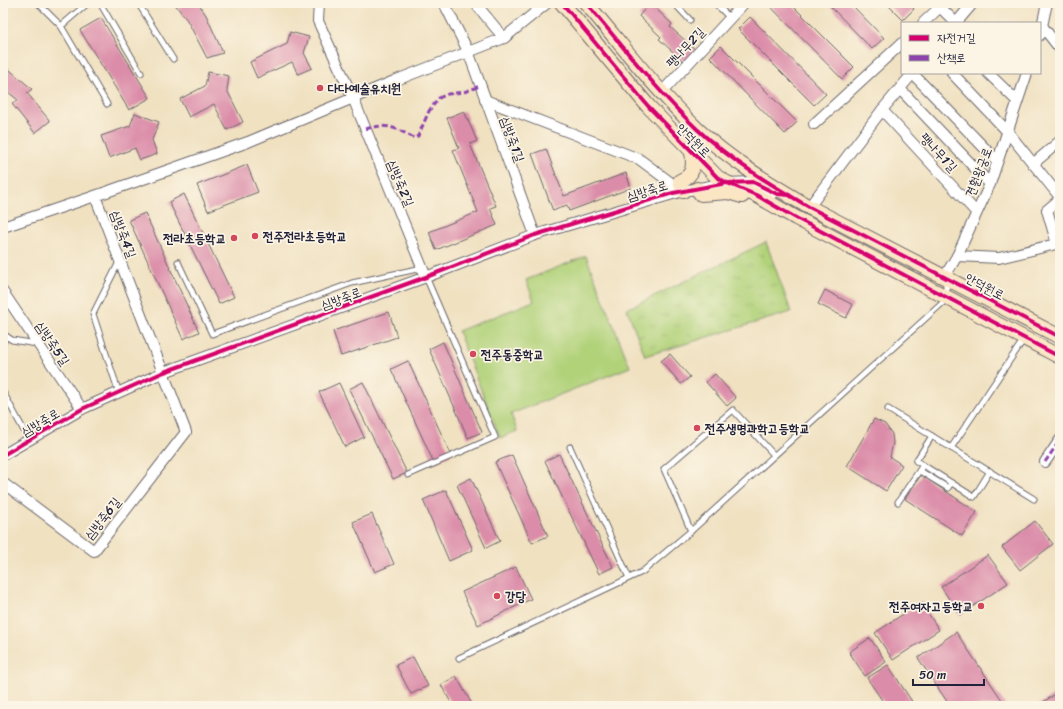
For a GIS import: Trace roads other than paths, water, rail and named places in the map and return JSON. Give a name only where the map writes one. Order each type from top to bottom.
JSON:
[{"type":"street","name":"심방죽2길","points":[[319,3],[318,21],[353,98],[424,273]]},
{"type":"street","name":"심방죽1길","points":[[444,3],[468,51],[535,235]]},
{"type":"street","points":[[475,3],[504,38]]},
{"type":"street","points":[[3,227],[248,142],[394,81],[504,38],[547,3]]},
{"type":"street","name":"안덕원로","points":[[562,3],[648,106],[717,177],[727,183],[756,195],[1060,357]]},
{"type":"street","name":"안덕원로","points":[[586,3],[662,92],[697,128],[716,145],[770,184],[809,207],[945,276],[1060,337]]},
{"type":"street","name":"팽나무2길","points":[[662,92],[744,3]]},
{"type":"street","points":[[957,22],[973,3]]},
{"type":"street","points":[[1047,3],[1041,31],[1060,49]]},
{"type":"street","points":[[924,22],[940,7],[955,22]]},
{"type":"street","points":[[814,124],[901,44]]},
{"type":"street","points":[[809,207],[882,110],[912,74]]},
{"type":"street","points":[[914,74],[998,161]]},
{"type":"street","points":[[953,74],[1007,131],[1059,196],[1047,210],[1059,243],[999,258],[957,256]]},
{"type":"street","points":[[989,74],[1017,101]]},
{"type":"street","name":"견훤왕궁로","points":[[945,276],[957,256],[990,184],[1027,74]]},
{"type":"street","name":"팽나무1길","points":[[900,89],[990,184]]},
{"type":"street","name":"심방죽로","points":[[485,100],[639,160],[670,182],[678,192]]},
{"type":"street","name":"팽나무1길","points":[[882,110],[976,212]]},
{"type":"street","points":[[1032,164],[1060,141]]},
{"type":"street","points":[[678,192],[680,181],[688,178],[694,168],[692,152]]},
{"type":"street","name":"심방죽로","points":[[3,455],[82,409],[164,372],[424,273],[535,235],[678,192],[727,183],[754,182],[777,194],[789,195]]},
{"type":"street","points":[[698,189],[701,194],[728,192],[753,199],[756,195]]},
{"type":"street","name":"심방죽4길","points":[[95,196],[186,432]]},
{"type":"street","name":"심방죽5길","points":[[3,292],[82,409]]},
{"type":"street","name":"심방죽6길","points":[[3,483],[94,551],[186,432]]},
{"type":"street","points":[[1045,462],[1060,440]]},
{"type":"lane","points":[[38,3],[61,26],[107,104]]},
{"type":"lane","points":[[61,26],[88,3]]},
{"type":"lane","points":[[100,3],[141,73]]},
{"type":"lane","points":[[138,3],[173,59]]},
{"type":"lane","points":[[674,3],[690,20]]},
{"type":"lane","points":[[715,3],[730,18]]},
{"type":"lane","points":[[119,393],[93,314],[120,260]]},
{"type":"lane","points":[[178,262],[212,334],[352,283],[424,273],[495,437],[408,475]]},
{"type":"lane","points":[[459,658],[642,572],[691,531],[948,298],[945,276]]},
{"type":"lane","points":[[3,343],[4,335],[12,340],[38,344]]},
{"type":"lane","points":[[951,448],[1024,338]]},
{"type":"lane","points":[[3,392],[29,440]]},
{"type":"lane","points":[[888,409],[1034,499]]},
{"type":"lane","points":[[691,531],[664,469],[733,410],[774,455]]},
{"type":"lane","points":[[932,436],[916,461],[974,497],[990,471]]},
{"type":"lane","points":[[570,447],[629,578]]},
{"type":"lane","points":[[898,502],[923,465]]},
{"type":"lane","points":[[920,471],[948,488],[951,483]]},
{"type":"place","name":"다다예술유치원","points":[[320,88]]},
{"type":"place","name":"전주전라초등학교","points":[[255,236]]},
{"type":"place","name":"전라초등학교","points":[[234,238]]},
{"type":"place","name":"전주동중학교","points":[[473,354]]},
{"type":"place","name":"전주생명과학고등학교","points":[[697,428]]},
{"type":"place","name":"강당","points":[[497,596]]},
{"type":"place","name":"전주여자고등학교","points":[[981,606]]}]
